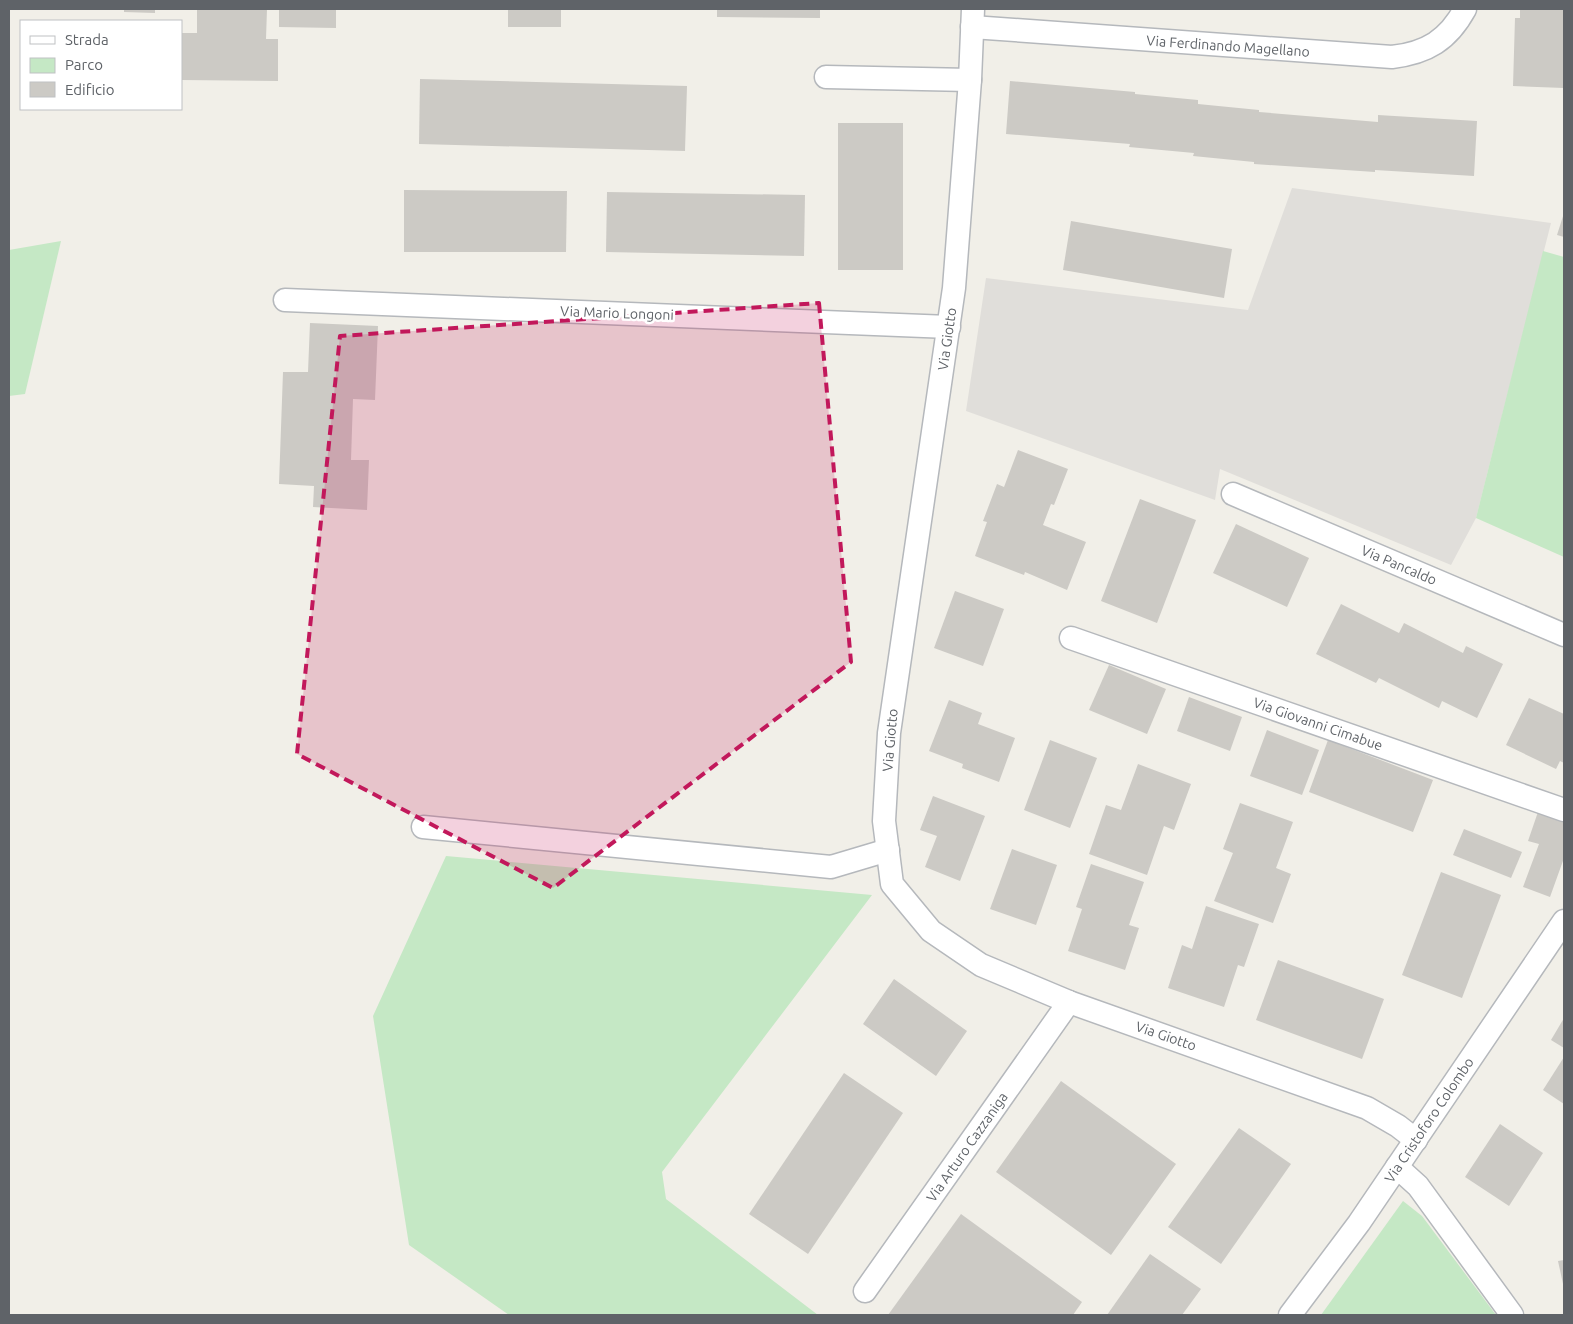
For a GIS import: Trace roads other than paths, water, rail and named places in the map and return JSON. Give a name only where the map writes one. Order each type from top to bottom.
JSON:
[{"type":"street","name":"Via Ferdinando Magellano","points":[[972,18],[1392,57],[1407,56],[1423,51],[1437,43],[1450,33],[1465,9]]},
{"type":"street","name":"Via Giotto","points":[[972,18],[970,80],[954,288],[889,733],[884,821],[892,884],[931,931],[982,966],[1070,1002],[1367,1108],[1386,1118],[1416,1140]]},
{"type":"street","points":[[826,78],[970,80]]},
{"type":"street","name":"Via Mario Longoni","points":[[285,300],[949,327]]},
{"type":"street","name":"Via Pancaldo","points":[[1233,494],[1564,636]]},
{"type":"street","name":"Via Giovanni Cimabue","points":[[1072,638],[1564,810]]},
{"type":"street","points":[[423,828],[831,868],[888,850]]},
{"type":"street","name":"Via Cristoforo Colombo","points":[[1290,1315],[1359,1223],[1564,921]]},
{"type":"street","name":"Via Arturo Cazzaniga","points":[[865,1291],[1070,1002]]},
{"type":"street","points":[[1397,1167],[1418,1186],[1512,1315]]}]
